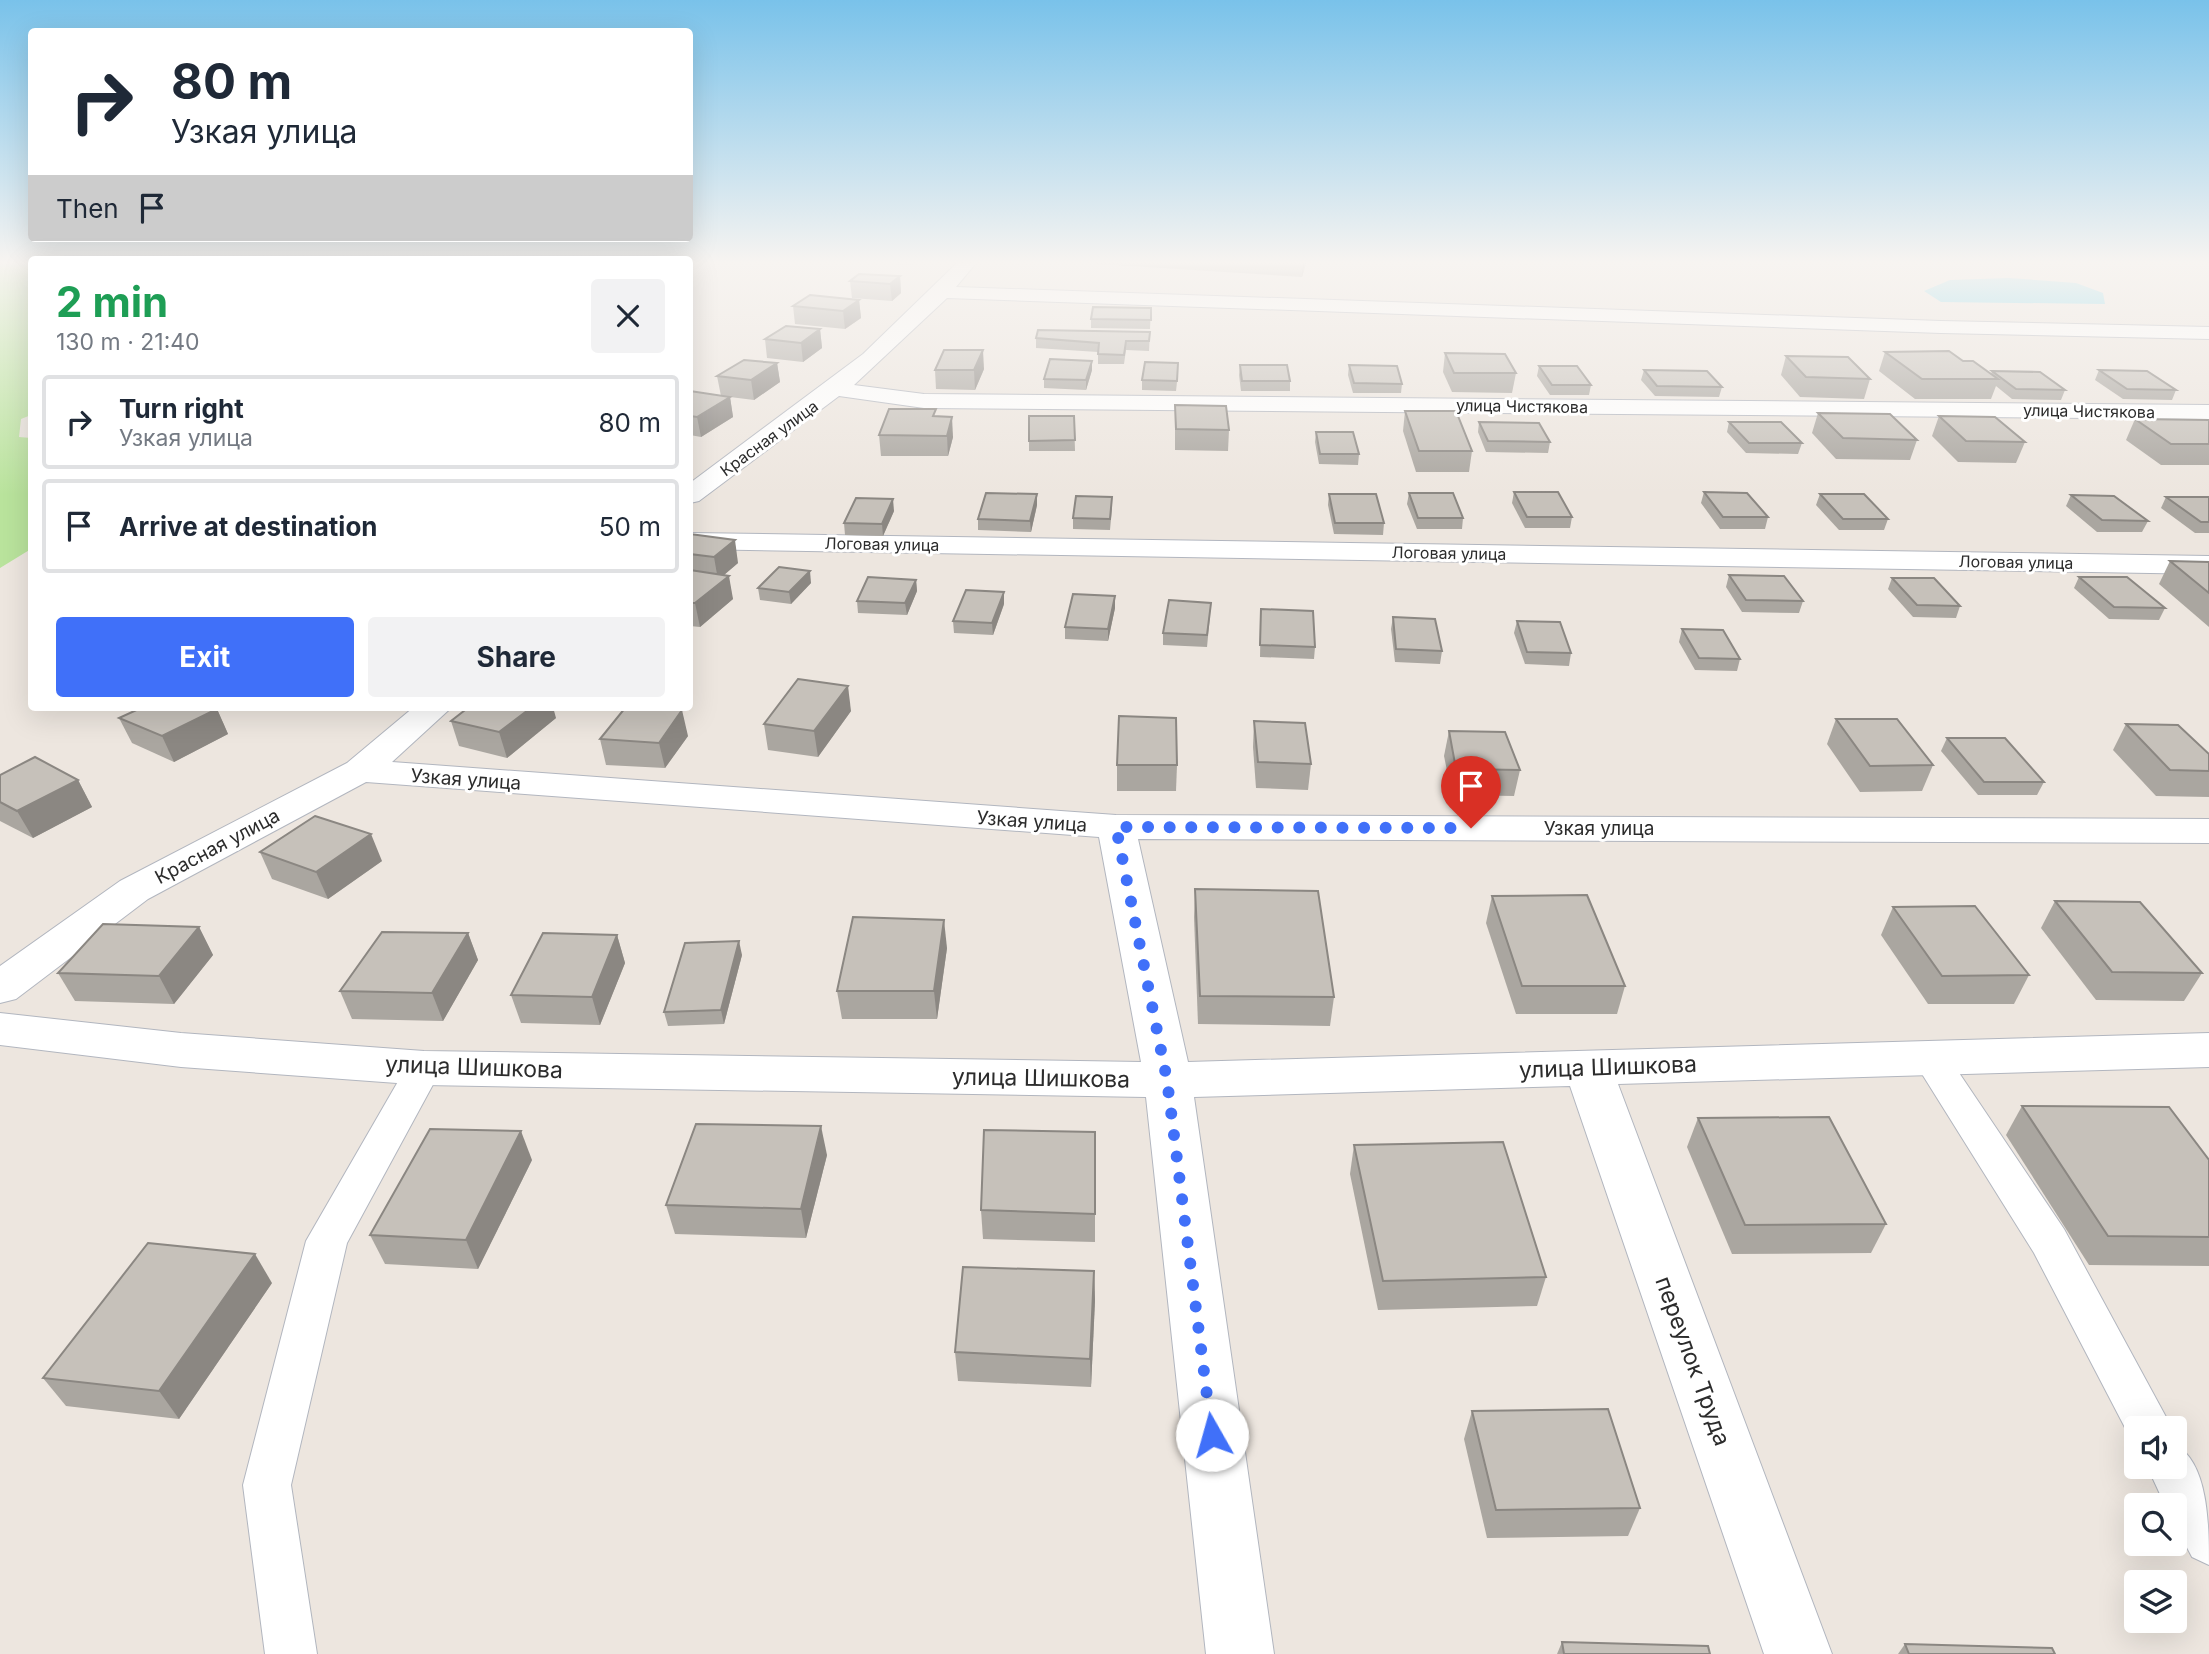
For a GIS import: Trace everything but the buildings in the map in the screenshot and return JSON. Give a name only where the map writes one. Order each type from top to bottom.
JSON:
[{"type":"street","name":"Красная улица","points":[[693,493],[836,389],[890,340]]},
{"type":"street","name":"улица Чистякова","points":[[836,389],[924,401],[2209,412]]},
{"type":"street","name":"Логовая улица","points":[[693,541],[2209,565]]},
{"type":"street","name":"Красная улица","points":[[0,988],[134,890],[360,771],[430,711]]},
{"type":"street","name":"Узкая улица","points":[[360,771],[1116,827],[2209,831]]},
{"type":"street","points":[[1116,827],[1167,1080],[1240,1654]]},
{"type":"street","name":"улица Шишкова","points":[[0,1029],[181,1050],[424,1068],[1167,1080],[2209,1050]]},
{"type":"street","name":"переулок Труда","points":[[1588,1068],[1797,1654]]},
{"type":"lane","points":[[1930,1058],[2049,1241],[2143,1416]]},
{"type":"lane","points":[[291,1654],[267,1485],[327,1241],[424,1068]]},
{"type":"lane","points":[[2177,1479],[2209,1540]]},
{"type":"green space","points":[[0,340],[28,340],[28,416],[21,419],[19,437],[28,438],[28,551],[0,568]]},
{"type":"route","points":[[1212,1435],[1167,1080],[1116,827],[1471,828]]}]
